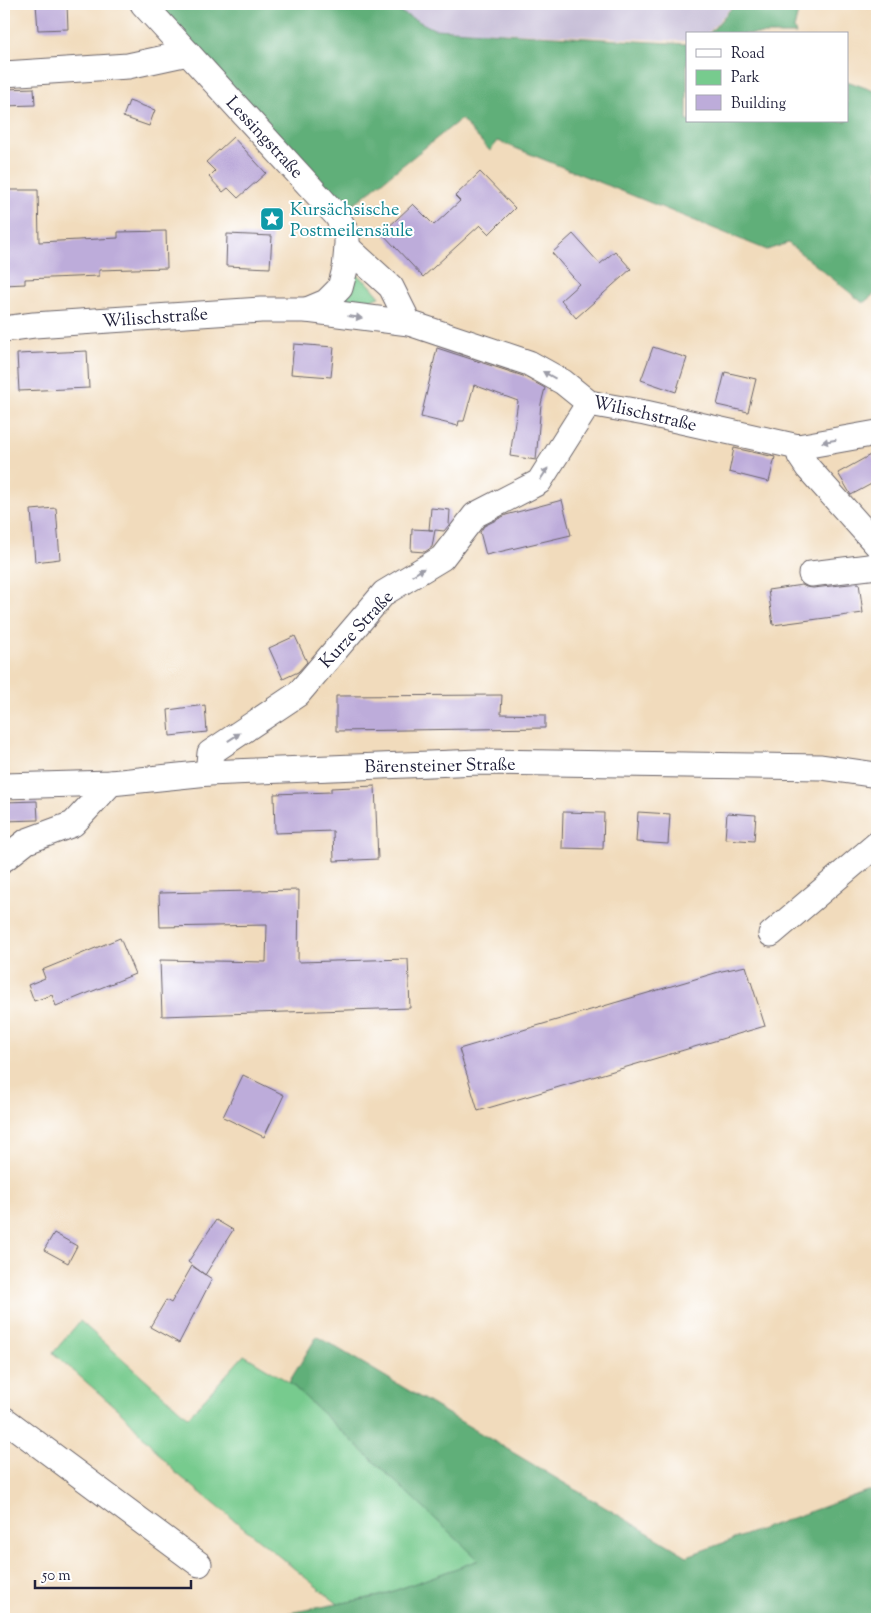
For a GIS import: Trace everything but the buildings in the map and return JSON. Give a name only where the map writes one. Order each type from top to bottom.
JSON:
[{"type":"street","name":"Lessingstraße","points":[[143,4],[337,216],[347,234],[348,247]]},
{"type":"street","points":[[4,74],[128,66],[188,53]]},
{"type":"street","points":[[348,247],[391,286],[409,323]]},
{"type":"street","name":"Wilischstraße","points":[[307,310],[326,302],[340,288],[348,247]]},
{"type":"street","name":"Wilischstraße","points":[[4,329],[34,325],[262,310],[307,310],[409,323],[529,363],[563,382],[589,403],[646,413],[798,447],[877,433]]},
{"type":"street","name":"Kurze Straße","points":[[208,773],[210,753],[298,694],[384,593],[442,558],[474,515],[539,482],[589,403]]},
{"type":"street","points":[[798,447],[800,456],[808,468],[877,545]]},
{"type":"street","points":[[811,574],[877,566]]},
{"type":"street","name":"Bärensteiner Straße","points":[[4,786],[111,783],[208,773],[479,762],[821,767],[877,775]]},
{"type":"street","points":[[4,859],[27,841],[72,824],[111,783]]},
{"type":"street","points":[[771,934],[877,844]]},
{"type":"street","points":[[4,1419],[200,1564]]},
{"type":"shaded area","points":[[384,4],[734,4],[709,32],[686,32],[686,41],[434,29]]},
{"type":"green space","points":[[156,4],[384,4],[434,29],[686,44],[686,122],[848,122],[848,81],[877,92],[877,292],[863,303],[788,243],[767,250],[498,141],[490,151],[461,119],[345,211]]},
{"type":"green space","points":[[735,4],[800,4],[794,29],[795,32],[711,32]]},
{"type":"green space","points":[[355,274],[369,284],[380,297],[363,302],[346,300],[344,292]]},
{"type":"green space","points":[[80,1321],[188,1417],[244,1355],[289,1382],[480,1560],[380,1596],[338,1604],[175,1472],[123,1414],[53,1353]]},
{"type":"green space","points":[[317,1336],[687,1556],[867,1491],[877,1491],[877,1619],[257,1619],[380,1596],[479,1560],[289,1382]]},
{"type":"place","name":"Kursächsische Postmeilensäule","points":[[272,219]]}]
